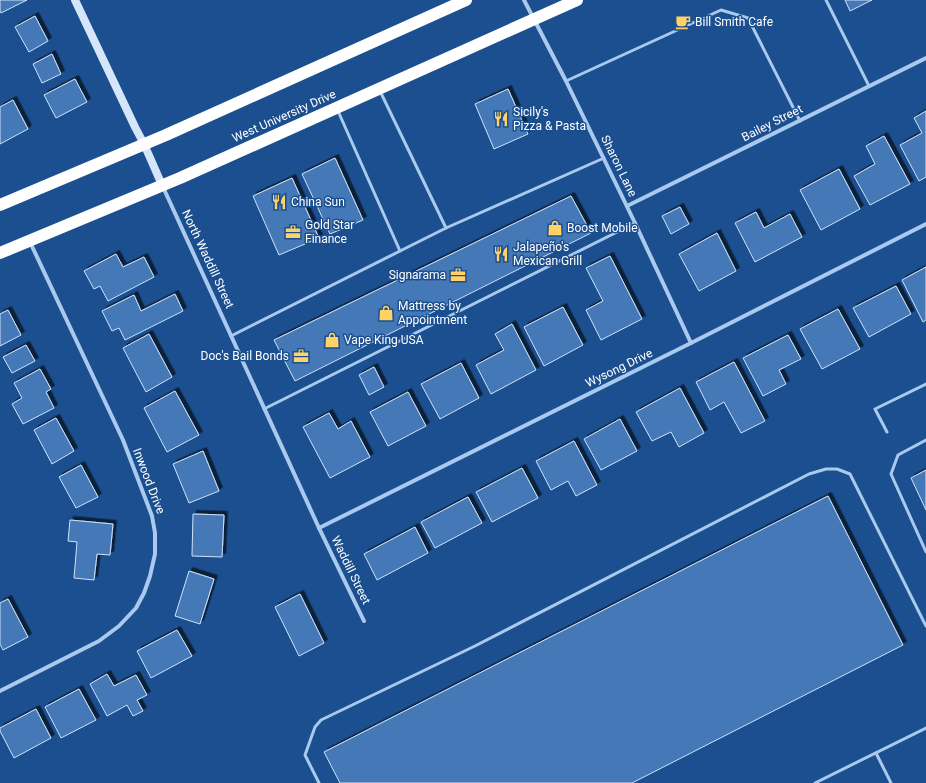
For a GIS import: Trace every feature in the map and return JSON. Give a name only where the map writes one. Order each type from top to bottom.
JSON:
[{"type":"highway","points":[[0,205],[144,144],[466,0]]},
{"type":"highway","name":"West University Drive","points":[[0,254],[180,178],[577,0]]},
{"type":"street","name":"North Waddill Street","points":[[75,0],[144,144],[319,528]]},
{"type":"street","name":"Sharon Lane","points":[[524,0],[604,158],[691,343]]},
{"type":"street","name":"Bailey Street","points":[[627,206],[926,58]]},
{"type":"street","name":"Wysong Drive","points":[[319,528],[926,224]]},
{"type":"street","name":"Inwood Drive","points":[[0,691],[99,641],[119,626],[136,608],[144,593],[155,554],[155,532],[152,516],[123,440],[29,242]]},
{"type":"street","name":"Waddill Street","points":[[319,528],[364,621]]},
{"type":"lane","points":[[826,0],[869,86]]},
{"type":"lane","points":[[566,81],[721,10],[748,18],[800,121]]},
{"type":"lane","points":[[379,89],[446,228]]},
{"type":"lane","points":[[336,107],[400,251]]},
{"type":"lane","points":[[231,336],[446,228],[604,158]]},
{"type":"lane","points":[[264,409],[635,223]]},
{"type":"lane","points":[[886,432],[876,409],[926,384]]},
{"type":"lane","points":[[926,440],[898,455],[891,474],[926,552]]},
{"type":"lane","points":[[319,783],[305,755],[314,727],[321,720],[482,643],[809,474],[826,469],[837,469],[850,474],[926,626]]},
{"type":"lane","points":[[816,783],[926,728]]},
{"type":"lane","points":[[876,753],[891,783]]},
{"type":"building","points":[[0,0],[27,0],[1,13]]},
{"type":"building","points":[[845,0],[872,0],[850,11]]},
{"type":"building","points":[[35,16],[48,41],[29,52],[15,27]]},
{"type":"building","points":[[52,54],[61,74],[42,83],[33,64]]},
{"type":"building","points":[[75,79],[87,102],[56,118],[44,95]]},
{"type":"building","name":"Sicily's Pizza & Pasta","points":[[508,89],[528,134],[494,149],[475,104]]},
{"type":"building","points":[[13,100],[28,129],[0,144],[0,107]]},
{"type":"building","points":[[926,111],[926,177],[919,181],[900,145],[922,133],[914,118]]},
{"type":"building","points":[[884,136],[910,184],[870,205],[854,176],[875,164],[866,146]]},
{"type":"building","points":[[335,158],[363,220],[330,234],[302,174]]},
{"type":"building","points":[[839,169],[860,209],[821,230],[800,190]]},
{"type":"building","points":[[292,178],[319,238],[279,255],[253,196]]},
{"type":"building","points":[[571,196],[591,233],[295,381],[274,340]]},
{"type":"building","points":[[680,207],[689,224],[671,234],[662,216]]},
{"type":"building","points":[[756,212],[764,228],[790,214],[802,237],[755,262],[735,223]]},
{"type":"building","points":[[717,233],[736,271],[699,291],[679,254]]},
{"type":"building","points":[[116,254],[123,267],[144,257],[154,277],[108,301],[100,286],[94,289],[84,271]]},
{"type":"building","points":[[610,256],[642,319],[601,340],[586,310],[603,301],[586,268]]},
{"type":"building","points":[[926,267],[926,320],[923,322],[902,280]]},
{"type":"building","points":[[896,286],[911,314],[869,337],[853,308]]},
{"type":"building","points":[[175,294],[183,311],[125,340],[119,328],[112,331],[102,311],[134,295],[141,311]]},
{"type":"building","points":[[563,307],[583,345],[544,366],[524,327]]},
{"type":"building","points":[[838,309],[860,349],[822,369],[800,329]]},
{"type":"building","points":[[8,310],[21,335],[0,346],[0,314]]},
{"type":"building","points":[[512,324],[536,370],[491,394],[476,365],[504,350],[495,334]]},
{"type":"building","points":[[149,334],[172,377],[146,392],[123,348]]},
{"type":"building","points":[[788,335],[801,359],[779,370],[786,384],[763,396],[743,358]]},
{"type":"building","points":[[26,345],[35,361],[12,373],[3,357]]},
{"type":"building","points":[[734,362],[765,421],[741,433],[724,402],[710,410],[696,382]]},
{"type":"building","points":[[461,363],[479,398],[440,419],[421,384]]},
{"type":"building","points":[[374,367],[384,387],[369,395],[359,375]]},
{"type":"building","points":[[40,369],[51,389],[46,392],[54,408],[23,424],[12,404],[22,398],[14,383]]},
{"type":"building","points":[[680,388],[704,433],[679,447],[671,432],[652,441],[636,412]]},
{"type":"building","points":[[175,391],[199,435],[167,452],[144,408]]},
{"type":"building","points":[[408,392],[426,426],[388,446],[370,412]]},
{"type":"building","points":[[329,413],[338,429],[351,421],[370,457],[330,478],[303,427]]},
{"type":"building","points":[[56,418],[74,451],[52,464],[34,430]]},
{"type":"building","points":[[620,419],[637,451],[601,470],[584,439]]},
{"type":"building","points":[[574,441],[597,485],[576,496],[568,481],[551,490],[536,461]]},
{"type":"building","points":[[203,451],[219,491],[189,503],[173,464]]},
{"type":"building","points":[[81,465],[98,497],[76,508],[59,477]]},
{"type":"building","points":[[522,468],[538,498],[492,522],[476,492]]},
{"type":"building","points":[[926,470],[926,510],[911,478]]},
{"type":"building","points":[[828,496],[903,645],[632,783],[340,783],[324,752]]},
{"type":"building","points":[[468,497],[482,523],[435,548],[421,522]]},
{"type":"building","points":[[193,514],[224,515],[222,557],[192,556]]},
{"type":"building","points":[[70,520],[113,524],[110,555],[97,554],[94,580],[74,578],[77,542],[68,541]]},
{"type":"building","points":[[415,527],[428,553],[377,580],[364,554]]},
{"type":"building","points":[[189,571],[214,579],[200,624],[175,616]]},
{"type":"building","points":[[300,594],[324,643],[299,656],[275,607]]},
{"type":"building","points":[[8,599],[28,637],[3,650],[0,644],[0,603]]},
{"type":"building","points":[[177,630],[192,656],[151,678],[137,651]]},
{"type":"building","points":[[107,674],[114,686],[136,675],[147,695],[137,700],[143,711],[133,716],[127,705],[107,716],[90,684]]},
{"type":"building","points":[[79,689],[96,720],[61,738],[45,707]]},
{"type":"building","points":[[36,709],[51,738],[14,758],[0,731],[0,728]]},
{"type":"place","name":"Bill Smith Cafe","points":[[683,22]]},
{"type":"place","name":"Sicily's Pizza & Pasta","points":[[501,119]]},
{"type":"place","name":"China Sun","points":[[279,202]]},
{"type":"place","name":"Boost Mobile","points":[[555,228]]},
{"type":"place","name":"Gold Star Finance","points":[[293,232]]},
{"type":"place","name":"Jalapeño's Mexican Grill","points":[[501,254]]},
{"type":"place","name":"Signarama","points":[[458,275]]},
{"type":"place","name":"Mattress by Appointment","points":[[386,313]]},
{"type":"place","name":"Vape King USA","points":[[332,340]]},
{"type":"place","name":"Doc's Bail Bonds","points":[[301,356]]}]
